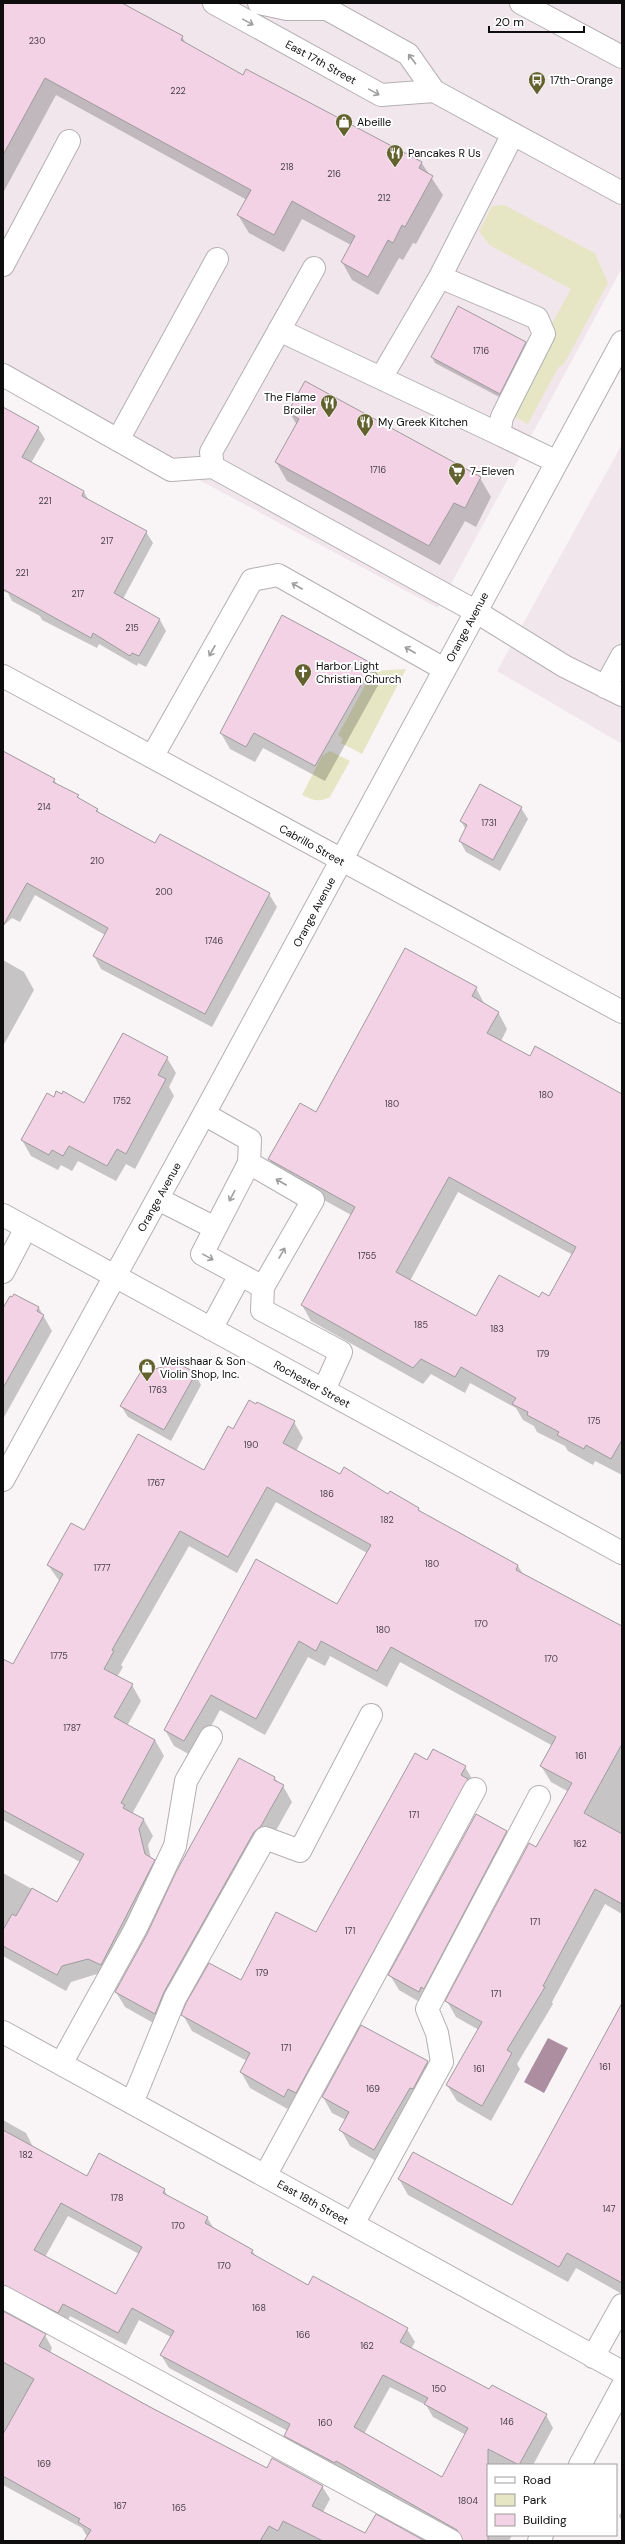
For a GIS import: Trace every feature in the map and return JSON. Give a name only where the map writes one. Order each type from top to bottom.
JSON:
[{"type":"street","name":"East 17th Street","points":[[214,3],[381,95],[434,91]]},
{"type":"street","points":[[259,3],[287,9],[324,5],[408,54],[434,91],[622,192]]},
{"type":"street","points":[[521,3],[622,57]]},
{"type":"street","points":[[381,378],[440,277],[513,134]]},
{"type":"street","points":[[3,265],[69,141]]},
{"type":"street","points":[[118,440],[217,259]]},
{"type":"street","points":[[213,468],[211,452],[314,268]]},
{"type":"street","points":[[440,277],[537,318],[544,334],[502,417],[499,434]]},
{"type":"street","points":[[280,330],[557,462]]},
{"type":"street","name":"Orange Avenue","points":[[3,1480],[9,1456],[115,1277],[158,1199],[622,342]]},
{"type":"street","points":[[3,375],[171,470],[213,468],[475,611],[564,666],[614,691],[622,656]]},
{"type":"street","points":[[152,757],[252,580],[278,575],[444,669]]},
{"type":"street","name":"Cabrillo Street","points":[[3,676],[622,1012]]},
{"type":"street","points":[[204,1114],[250,1140],[249,1164],[202,1254],[263,1287]]},
{"type":"street","points":[[249,1164],[312,1200],[263,1287],[262,1310],[341,1352],[324,1390]]},
{"type":"street","points":[[158,1199],[215,1228]]},
{"type":"street","name":"Rochester Street","points":[[3,1216],[622,1553]]},
{"type":"street","points":[[3,1272],[26,1228]]},
{"type":"street","points":[[212,1329],[240,1275]]},
{"type":"street","points":[[132,2103],[175,1998],[265,1838],[300,1851],[371,1715]]},
{"type":"street","points":[[61,2064],[136,1928],[175,1846],[186,1781],[211,1737]]},
{"type":"street","points":[[265,2176],[475,1789]]},
{"type":"street","points":[[353,2224],[442,2062],[437,2032],[427,2009],[539,1797]]},
{"type":"street","name":"East 18th Street","points":[[3,2032],[622,2372]]},
{"type":"street","points":[[3,2297],[451,2541]]},
{"type":"street","points":[[593,2357],[622,2305]]},
{"type":"street","points":[[581,2464],[622,2388]]},
{"type":"shaded area","points":[[3,3],[622,3],[622,268],[438,608],[3,375]]},
{"type":"shaded area","points":[[622,444],[622,744],[497,671]]},
{"type":"shaded area","points":[[548,2038],[568,2048],[544,2093],[524,2082]]},
{"type":"green space","points":[[504,205],[595,253],[608,283],[564,364],[558,368],[528,424],[509,414],[506,406],[571,289],[489,245],[479,231],[492,206]]},
{"type":"green space","points":[[406,669],[362,754],[341,743],[343,739],[338,735],[373,671]]},
{"type":"green space","points":[[330,751],[350,761],[330,797],[322,800],[316,800],[302,795],[322,756]]},
{"type":"building","points":[[3,3],[122,3],[183,36],[181,40],[243,75],[246,69],[422,162],[419,168],[433,176],[405,227],[402,225],[393,243],[388,240],[368,277],[341,262],[355,236],[292,201],[274,235],[237,215],[251,190],[45,78],[3,155]]},
{"type":"building","points":[[458,306],[526,342],[500,394],[431,357]]},
{"type":"building","points":[[305,381],[481,477],[465,508],[454,503],[429,546],[275,462],[299,419],[288,412]]},
{"type":"building","points":[[3,407],[39,427],[22,457],[84,491],[82,496],[147,531],[114,593],[160,619],[139,656],[132,653],[130,656],[93,633],[91,638],[3,589]]},
{"type":"building","name":"Harbor Light Christian Church","points":[[282,615],[373,664],[315,766],[254,733],[246,747],[220,733]]},
{"type":"building","points":[[3,751],[55,779],[53,782],[79,795],[77,797],[98,809],[96,811],[155,843],[160,834],[270,893],[205,1014],[93,956],[108,928],[27,883],[3,926]]},
{"type":"building","points":[[480,784],[522,807],[493,860],[459,841],[467,825],[460,821]]},
{"type":"building","points":[[405,948],[477,987],[472,996],[499,1012],[487,1033],[530,1056],[535,1046],[622,1094],[622,1440],[611,1459],[586,1445],[584,1449],[557,1435],[559,1432],[527,1415],[528,1412],[512,1404],[516,1398],[461,1367],[455,1377],[421,1359],[413,1368],[301,1305],[355,1207],[268,1159],[300,1103],[316,1112]],"holes":[[[449,1177],[576,1247],[549,1296],[542,1292],[539,1297],[499,1275],[476,1316],[396,1272]]]},
{"type":"building","points":[[123,1033],[168,1057],[158,1075],[166,1079],[126,1154],[117,1149],[107,1166],[69,1146],[63,1156],[52,1150],[49,1155],[21,1140],[47,1093],[54,1097],[56,1091],[62,1094],[63,1091],[84,1103]]},
{"type":"building","points":[[14,1294],[39,1307],[37,1311],[44,1315],[3,1388],[3,1308],[10,1296],[12,1297]]},
{"type":"building","points":[[177,1363],[196,1373],[164,1430],[120,1406],[140,1373]]},
{"type":"building","points":[[249,1400],[256,1404],[257,1402],[295,1421],[283,1443],[340,1474],[344,1467],[388,1494],[390,1491],[419,1508],[418,1510],[518,1565],[516,1570],[622,1626],[622,1744],[584,1813],[622,1834],[622,1904],[595,1889],[543,1986],[545,1987],[507,2050],[512,2053],[482,2106],[446,2085],[482,2022],[445,2001],[529,1843],[536,1847],[572,1783],[540,1766],[556,1737],[391,1647],[377,1671],[321,1641],[316,1651],[299,1641],[256,1719],[211,1695],[184,1741],[164,1730],[256,1559],[337,1604],[371,1545],[267,1487],[228,1557],[180,1531],[112,1650],[114,1651],[104,1669],[133,1684],[114,1717],[155,1740],[121,1803],[125,1805],[123,1808],[144,1819],[139,1829],[145,1854],[155,1860],[101,1965],[88,1959],[62,1966],[57,1975],[3,1946],[3,1930],[12,1914],[16,1916],[32,1888],[57,1902],[84,1854],[3,1810],[3,1659],[13,1664],[63,1574],[47,1565],[71,1523],[84,1530],[138,1434],[204,1470],[228,1426],[233,1429]]},
{"type":"building","points":[[433,1749],[466,1766],[461,1775],[468,1779],[296,2093],[288,2089],[284,2097],[240,2072],[250,2053],[181,2015],[186,2003],[209,1963],[241,1980],[276,1912],[316,1932],[415,1753],[427,1760]]},
{"type":"building","points":[[239,1758],[275,1777],[274,1780],[284,1785],[261,1826],[254,1832],[164,1992],[155,2014],[115,1992],[147,1934],[176,1872]]},
{"type":"building","points":[[476,1814],[507,1831],[424,1989],[421,1987],[419,1992],[388,1975]]},
{"type":"building","points":[[622,2003],[622,2283],[567,2253],[559,2267],[398,2179],[413,2152],[512,2205]]},
{"type":"building","points":[[361,2025],[428,2061],[413,2089],[410,2088],[374,2150],[339,2130],[349,2112],[322,2097]]},
{"type":"building","points":[[3,2130],[87,2176],[99,2153],[165,2189],[163,2193],[208,2217],[205,2223],[253,2250],[251,2253],[308,2285],[313,2276],[408,2328],[400,2342],[489,2389],[492,2385],[547,2414],[520,2464],[488,2449],[488,2541],[463,2541],[457,2530],[336,2461],[335,2463],[284,2436],[290,2424],[160,2355],[174,2331],[132,2308],[118,2333],[63,2304],[58,2313],[3,2285]],"holes":[[[61,2203],[142,2247],[116,2294],[34,2250]],[[383,2375],[428,2398],[424,2404],[468,2428],[442,2477],[354,2427]]]},
{"type":"building","points":[[3,2311],[46,2334],[39,2346],[150,2407],[267,2468],[272,2458],[323,2486],[312,2506],[365,2533],[376,2514],[425,2541],[323,2541],[283,2521],[278,2531],[269,2526],[260,2541],[84,2541],[91,2530],[78,2522],[80,2519],[3,2476],[3,2434],[34,2379],[3,2362]]},
{"type":"place","name":"17th-Orange","points":[[537,95]]},
{"type":"place","name":"Abeille","points":[[344,137]]},
{"type":"place","name":"Pancakes R Us","points":[[395,168]]},
{"type":"place","name":"The Flame Broiler","points":[[329,418]]},
{"type":"place","name":"My Greek Kitchen","points":[[365,437]]},
{"type":"place","name":"7-Eleven","points":[[457,486]]},
{"type":"place","name":"Harbor Light Christian Church","points":[[303,687]]},
{"type":"place","name":"Weisshaar & Son Violin Shop, Inc.","points":[[147,1382]]}]
